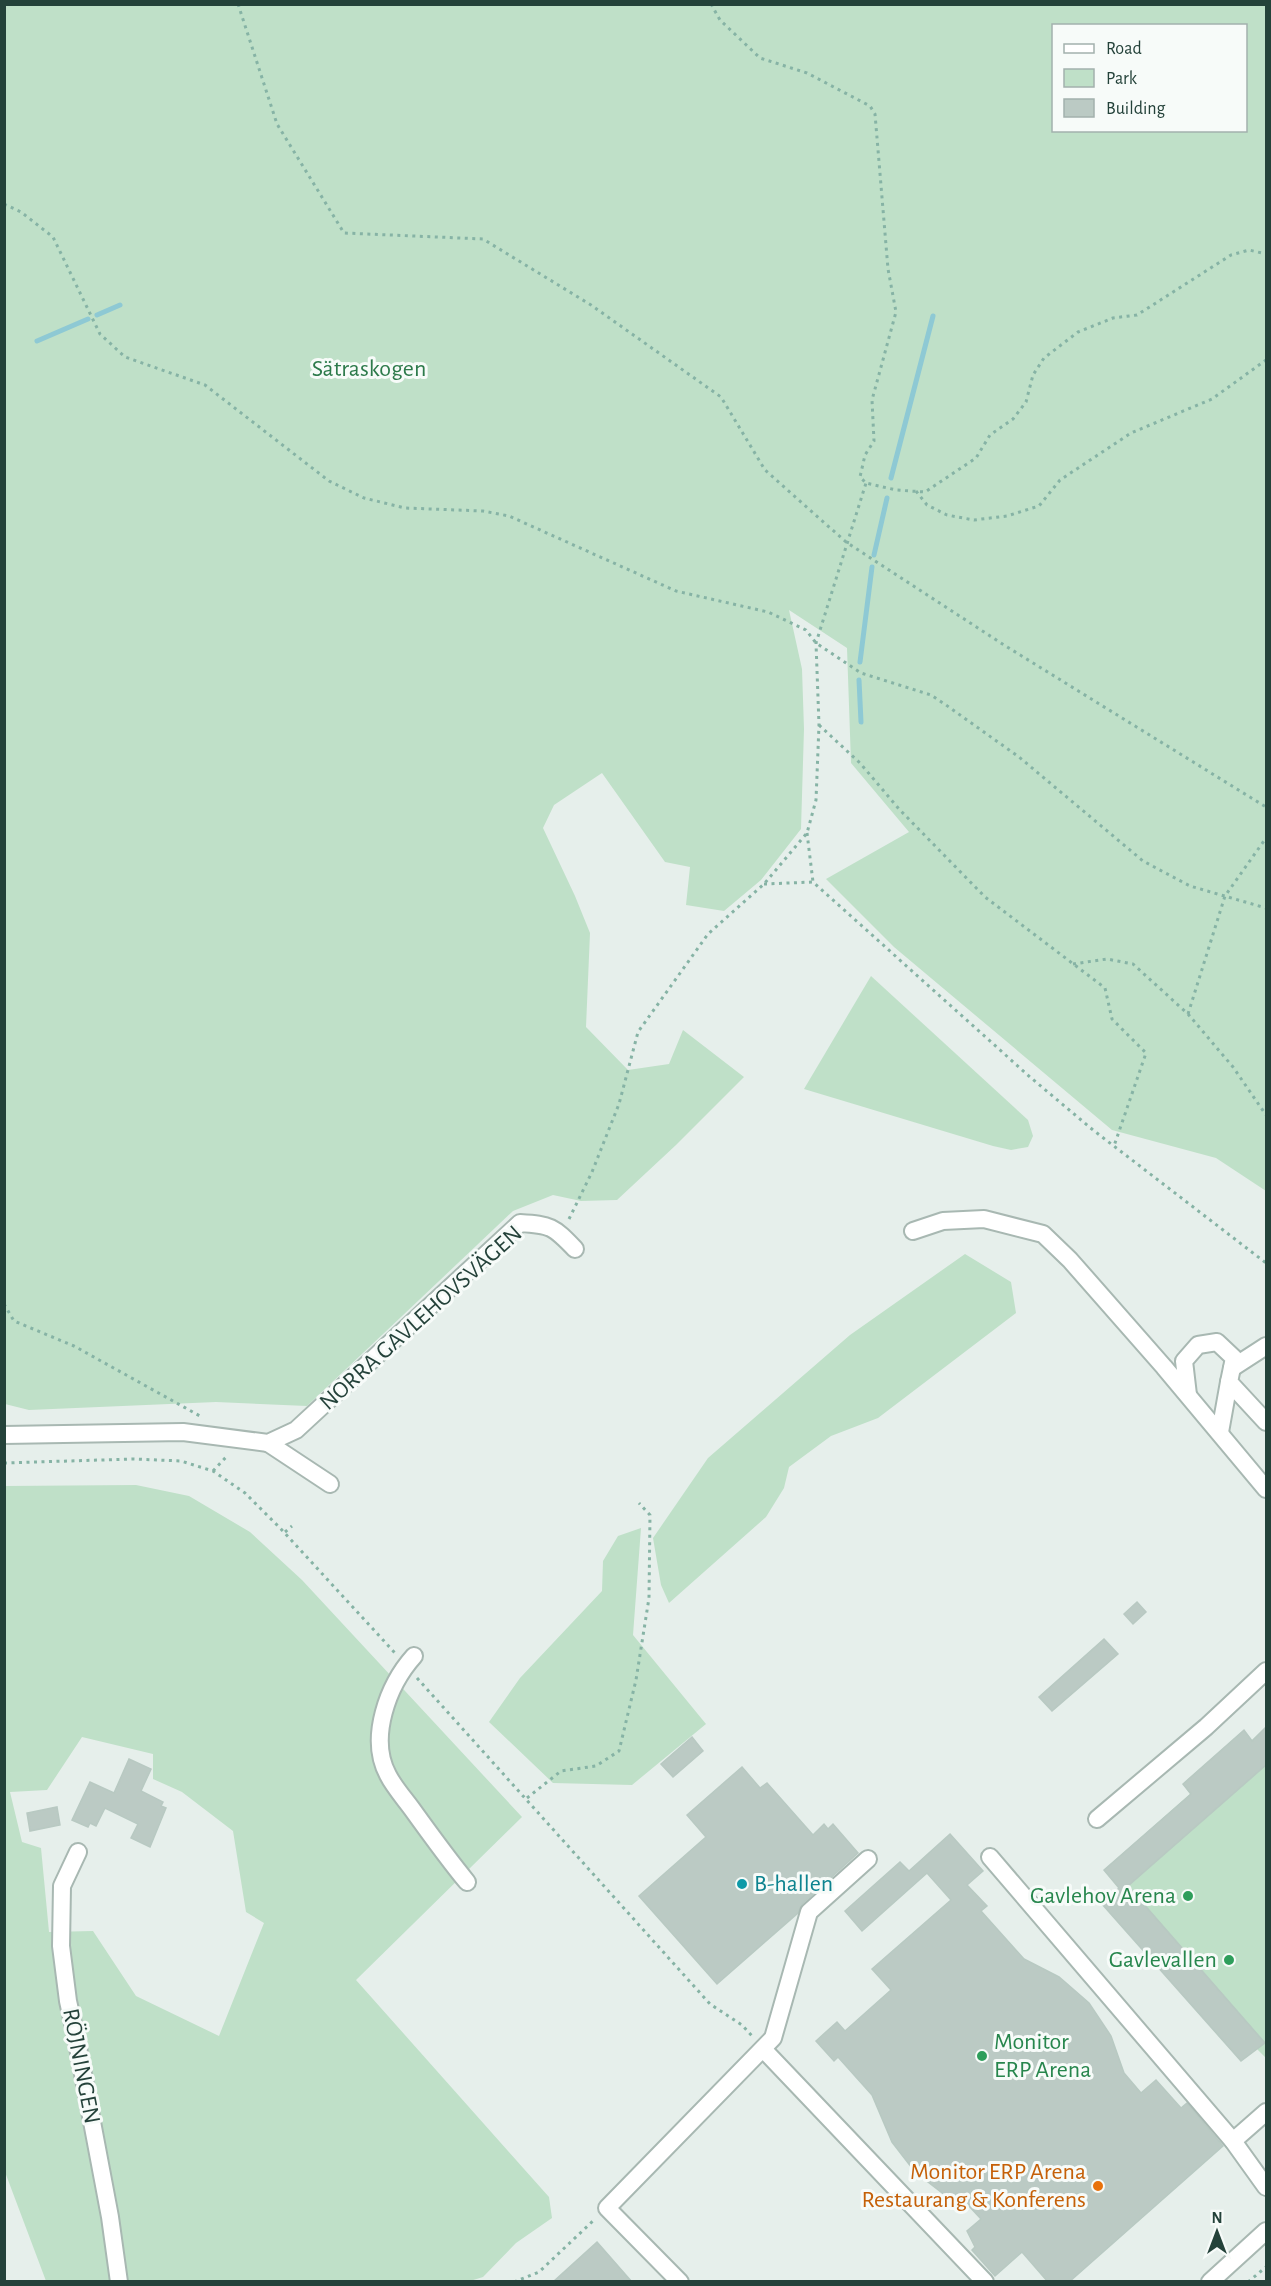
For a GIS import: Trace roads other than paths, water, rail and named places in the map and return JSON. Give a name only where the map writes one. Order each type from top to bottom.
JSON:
[{"type":"street","points":[[913,1231],[943,1221],[984,1219],[1043,1234],[1070,1260],[1220,1432],[1266,1489]]},
{"type":"street","name":"NORRA GAVLEHOVSVÄGEN","points":[[268,1443],[296,1430],[520,1222],[546,1224],[561,1234],[574,1249]]},
{"type":"street","points":[[1188,1395],[1184,1361],[1197,1345],[1217,1342],[1234,1358],[1220,1432]]},
{"type":"street","points":[[1231,1375],[1266,1346]]},
{"type":"street","points":[[1231,1375],[1266,1422]]},
{"type":"street","points":[[4,1435],[183,1432],[268,1443],[330,1484]]},
{"type":"street","points":[[410,1661],[391,1688],[383,1716],[380,1743],[387,1774],[467,1882]]},
{"type":"street","points":[[1097,1818],[1206,1727],[1266,1671]]},
{"type":"street","name":"RÖJNINGEN","points":[[78,1852],[62,1886],[61,1946],[68,2001],[110,2217],[119,2282]]},
{"type":"street","points":[[990,1857],[1233,2141],[1266,2187]]},
{"type":"street","points":[[680,2282],[607,2208],[773,2038],[809,1912],[868,1859]]},
{"type":"street","points":[[763,2049],[985,2282]]},
{"type":"street","points":[[1233,2141],[1266,2112]]},
{"type":"street","points":[[1210,2282],[1266,2231]]},
{"type":"waterway","points":[[97,315],[120,305]]},
{"type":"waterway","points":[[891,478],[933,316]]},
{"type":"waterway","points":[[37,341],[88,319]]},
{"type":"waterway","points":[[874,555],[887,498]]},
{"type":"waterway","points":[[860,662],[872,567]]},
{"type":"waterway","points":[[859,680],[861,722]]},
{"type":"place","name":"B-hallen","points":[[742,1884]]},
{"type":"place","name":"Gavlehov Arena","points":[[1188,1896]]},
{"type":"place","name":"Gavlevallen","points":[[1229,1960]]},
{"type":"place","name":"Monitor ERP Arena","points":[[982,2056]]},
{"type":"place","name":"Monitor ERP Arena Restaurang & Konferens","points":[[1098,2186]]},
{"type":"park label","name":"Sätraskogen","points":[[369,369]]}]
